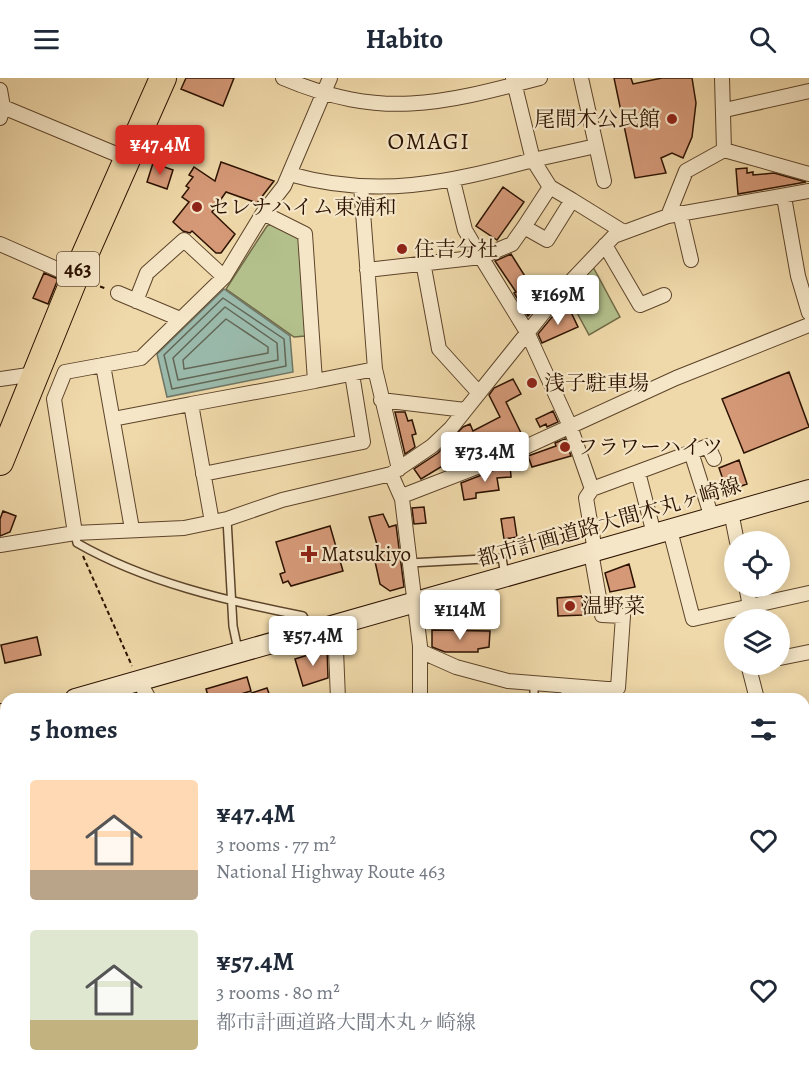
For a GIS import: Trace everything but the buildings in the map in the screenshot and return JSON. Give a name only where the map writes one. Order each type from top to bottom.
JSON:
[{"type":"highway","name":"463","points":[[0,462],[75,277],[163,78]]},
{"type":"street","points":[[283,78],[323,94],[370,104],[422,105],[513,82],[540,78]]},
{"type":"street","points":[[76,538],[54,399],[65,372],[141,358],[224,277],[263,213],[284,186],[330,78]]},
{"type":"street","points":[[580,78],[604,181]]},
{"type":"street","points":[[722,78],[725,110],[724,150]]},
{"type":"street","points":[[513,82],[533,160],[550,187],[622,231]]},
{"type":"street","points":[[0,90],[2,112],[128,159]]},
{"type":"street","points":[[725,110],[809,91]]},
{"type":"street","points":[[289,174],[327,184],[404,187],[453,181],[596,146]]},
{"type":"street","points":[[691,260],[674,214],[686,171],[724,150],[809,174]]},
{"type":"street","points":[[453,181],[465,230],[526,332],[570,426],[592,489]]},
{"type":"street","points":[[362,186],[375,369],[402,496],[420,651],[420,693]]},
{"type":"street","points":[[367,270],[482,256],[512,244],[550,187]]},
{"type":"street","points":[[0,544],[76,538],[132,529],[184,528],[227,519],[282,500],[395,471],[439,440],[526,332],[605,244],[622,231],[674,214],[809,191]]},
{"type":"street","points":[[784,197],[798,276],[809,313]]},
{"type":"street","points":[[524,228],[547,240],[572,200]]},
{"type":"street","points":[[263,213],[305,234],[315,381]]},
{"type":"street","points":[[136,301],[147,273],[184,240],[224,277]]},
{"type":"street","points":[[0,244],[75,277]]},
{"type":"street","points":[[605,244],[640,305],[664,295]]},
{"type":"street","points":[[423,262],[439,349],[478,392]]},
{"type":"street","points":[[118,294],[180,319]]},
{"type":"street","points":[[402,496],[508,455],[676,378],[809,325]]},
{"type":"street","points":[[103,365],[132,529]]},
{"type":"street","points":[[112,419],[375,369]]},
{"type":"street","points":[[0,379],[35,374]]},
{"type":"street","points":[[203,474],[363,442],[352,374]]},
{"type":"street","points":[[381,400],[465,410]]},
{"type":"street","points":[[191,404],[212,522]]},
{"type":"street","points":[[609,693],[618,688],[623,616],[602,615],[586,498],[592,489],[708,446],[714,459]]},
{"type":"street","points":[[691,452],[731,531]]},
{"type":"street","points":[[638,472],[693,619],[724,616]]},
{"type":"street","name":"都市計画道路大間木丸ヶ崎線","points":[[96,693],[809,490]]},
{"type":"street","points":[[745,609],[809,593]]},
{"type":"street","points":[[748,597],[750,606]]},
{"type":"street","points":[[335,625],[338,693]]},
{"type":"street","points":[[420,651],[456,667],[565,693]]},
{"type":"street","points":[[790,656],[809,652]]},
{"type":"street","points":[[751,675],[755,693]]},
{"type":"street","points":[[139,681],[145,693]]},
{"type":"lane","points":[[227,519],[233,626],[239,653]]},
{"type":"lane","points":[[76,538],[124,566],[232,601],[303,616],[310,632]]},
{"type":"lane","points":[[410,563],[502,558],[505,576]]},
{"type":"lane","points":[[534,684],[534,693]]},
{"type":"path","points":[[75,277],[118,294]]},
{"type":"path","points":[[76,538],[139,681]]},
{"type":"green space","points":[[271,224],[297,236],[301,243],[305,336],[294,337],[226,289],[267,226]]},
{"type":"green space","points":[[592,265],[620,317],[589,335],[567,294]]},
{"type":"water","points":[[224,289],[290,336],[293,372],[167,397],[157,354]]},
{"type":"place","name":"尾間木公民館","points":[[672,119]]},
{"type":"place","name":"セレナハイム東浦和","points":[[197,207]]},
{"type":"place","name":"住吉分社","points":[[402,249]]},
{"type":"place","name":"浅子駐車場","points":[[532,383]]},
{"type":"place","name":"フラワーハイツ","points":[[565,447]]},
{"type":"place","name":"Matsukiyo","points":[[309,554]]},
{"type":"place","name":"温野菜","points":[[570,606]]},
{"type":"district","name":"OMAGI","points":[[429,141]]}]
